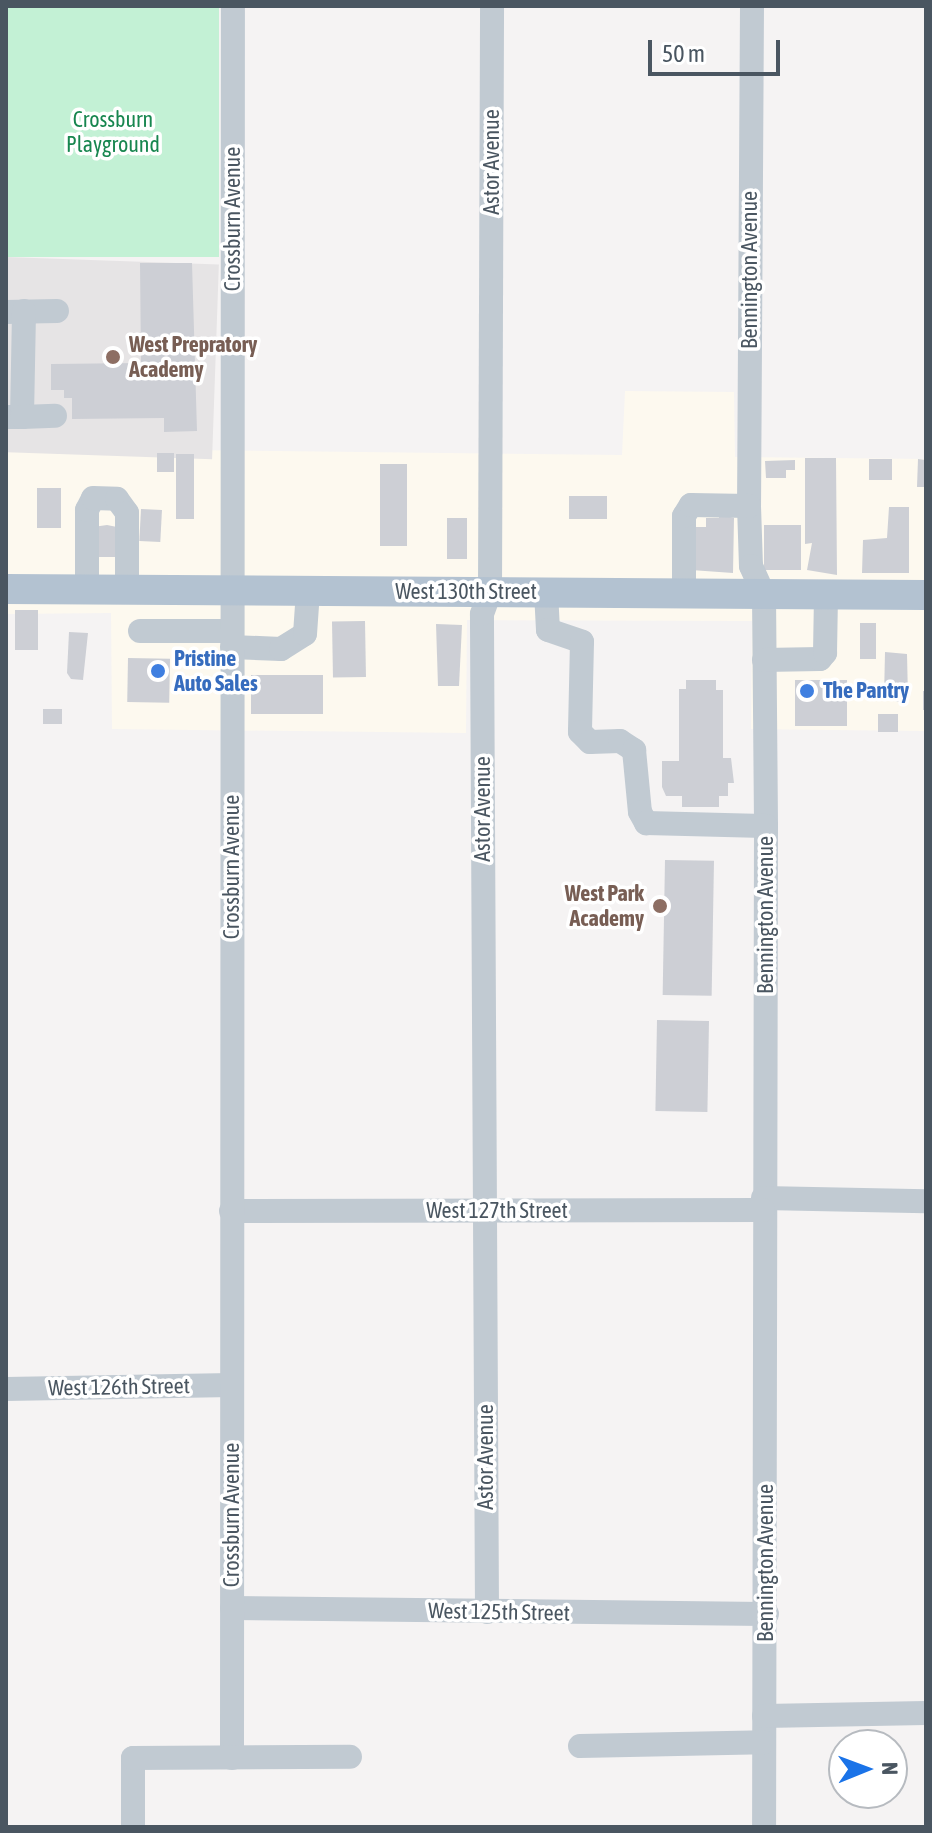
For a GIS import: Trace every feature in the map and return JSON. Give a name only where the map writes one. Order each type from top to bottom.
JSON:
[{"type":"main road","name":"West 130th Street","points":[[6,589],[926,595]]},
{"type":"street","name":"Crossburn Avenue","points":[[232,1758],[233,6]]},
{"type":"street","name":"Astor Avenue","points":[[487,1612],[482,614],[490,592],[492,6]]},
{"type":"street","name":"Bennington Avenue","points":[[752,6],[749,506],[751,566],[764,595],[766,826],[763,1204],[767,1614],[764,1827]]},
{"type":"street","points":[[55,416],[14,417],[15,312],[57,311]]},
{"type":"street","points":[[87,590],[87,510],[93,498],[117,499],[127,513],[127,590]]},
{"type":"street","points":[[684,594],[684,516],[691,505],[749,506]]},
{"type":"street","points":[[140,631],[232,639],[281,649],[305,634],[308,591]]},
{"type":"street","points":[[546,592],[548,630],[582,642],[580,732],[590,742],[620,741],[634,750],[640,812],[646,823],[766,826]]},
{"type":"street","points":[[764,660],[820,659],[825,653],[826,595]]},
{"type":"street","name":"West 127th Street","points":[[231,1211],[485,1211],[926,1201]]},
{"type":"street","name":"West 126th Street","points":[[6,1389],[232,1385]]},
{"type":"street","name":"West 125th Street","points":[[232,1608],[767,1614]]},
{"type":"street","points":[[764,1716],[926,1713]]},
{"type":"street","points":[[580,1746],[764,1742]]},
{"type":"street","points":[[133,1827],[133,1758],[350,1757]]},
{"type":"shaded area","name":"West Prepratory Academy","points":[[6,257],[219,264],[212,459],[6,452]]},
{"type":"shaded area","points":[[625,391],[734,392],[735,457],[926,459],[926,731],[751,729],[752,621],[467,620],[466,733],[112,729],[111,613],[6,614],[6,448],[622,455]]},
{"type":"green space","name":"Crossburn Playground","points":[[6,6],[219,6],[219,257],[6,257]]},
{"type":"building","points":[[140,263],[192,263],[197,431],[164,432],[164,418],[72,419],[72,398],[64,398],[64,390],[51,390],[51,364],[141,363]]},
{"type":"building","points":[[157,453],[174,453],[174,472],[157,472]]},
{"type":"building","points":[[176,454],[194,454],[194,519],[176,519]]},
{"type":"building","points":[[805,458],[836,458],[837,575],[807,570],[812,543],[805,544]]},
{"type":"building","points":[[869,459],[892,459],[892,480],[869,480]]},
{"type":"building","points":[[918,459],[926,460],[926,487],[917,487]]},
{"type":"building","points":[[795,460],[795,470],[786,470],[786,478],[766,478],[765,461]]},
{"type":"building","points":[[380,464],[407,464],[407,546],[380,546]]},
{"type":"building","points":[[37,488],[61,488],[61,528],[37,528]]},
{"type":"building","points":[[569,496],[607,496],[607,519],[569,519]]},
{"type":"building","points":[[889,507],[909,507],[909,573],[862,573],[863,540],[887,538]]},
{"type":"building","points":[[141,509],[162,510],[160,542],[139,541]]},
{"type":"building","points":[[719,514],[734,518],[733,573],[691,570],[696,527],[706,527],[706,518],[719,518]]},
{"type":"building","points":[[447,518],[467,518],[467,559],[447,559]]},
{"type":"building","points":[[764,525],[801,525],[801,570],[764,570]]},
{"type":"building","points":[[93,527],[117,527],[117,557],[93,557]]},
{"type":"building","points":[[15,610],[38,610],[38,650],[15,650]]},
{"type":"building","points":[[365,621],[366,677],[333,678],[332,622]]},
{"type":"building","points":[[860,623],[876,623],[876,659],[860,659]]},
{"type":"building","points":[[436,624],[462,625],[459,686],[438,686]]},
{"type":"building","points":[[69,632],[88,633],[83,680],[71,679],[67,673]]},
{"type":"building","points":[[885,652],[907,654],[908,698],[903,703],[884,698]]},
{"type":"building","points":[[128,658],[170,659],[169,703],[127,702]]},
{"type":"building","points":[[251,675],[323,675],[323,714],[251,714]]},
{"type":"building","points":[[686,680],[716,680],[716,690],[723,690],[723,758],[731,758],[734,783],[728,783],[728,796],[719,796],[719,807],[682,807],[682,796],[666,796],[662,787],[662,761],[679,761],[679,689],[686,689]]},
{"type":"building","points":[[795,680],[847,680],[847,726],[795,726]]},
{"type":"building","points":[[923,691],[926,691],[926,710],[923,710]]},
{"type":"building","points":[[43,709],[62,709],[62,724],[43,724]]},
{"type":"building","points":[[878,714],[898,714],[898,732],[878,732]]},
{"type":"building","points":[[665,860],[714,861],[712,996],[663,995]]},
{"type":"building","points":[[657,1020],[709,1021],[707,1112],[655,1111]]},
{"type":"place","name":"West Prepratory Academy","points":[[113,357]]},
{"type":"place","name":"Pristine Auto Sales","points":[[158,671]]},
{"type":"place","name":"The Pantry","points":[[807,691]]},
{"type":"place","name":"West Park Academy","points":[[660,906]]}]
